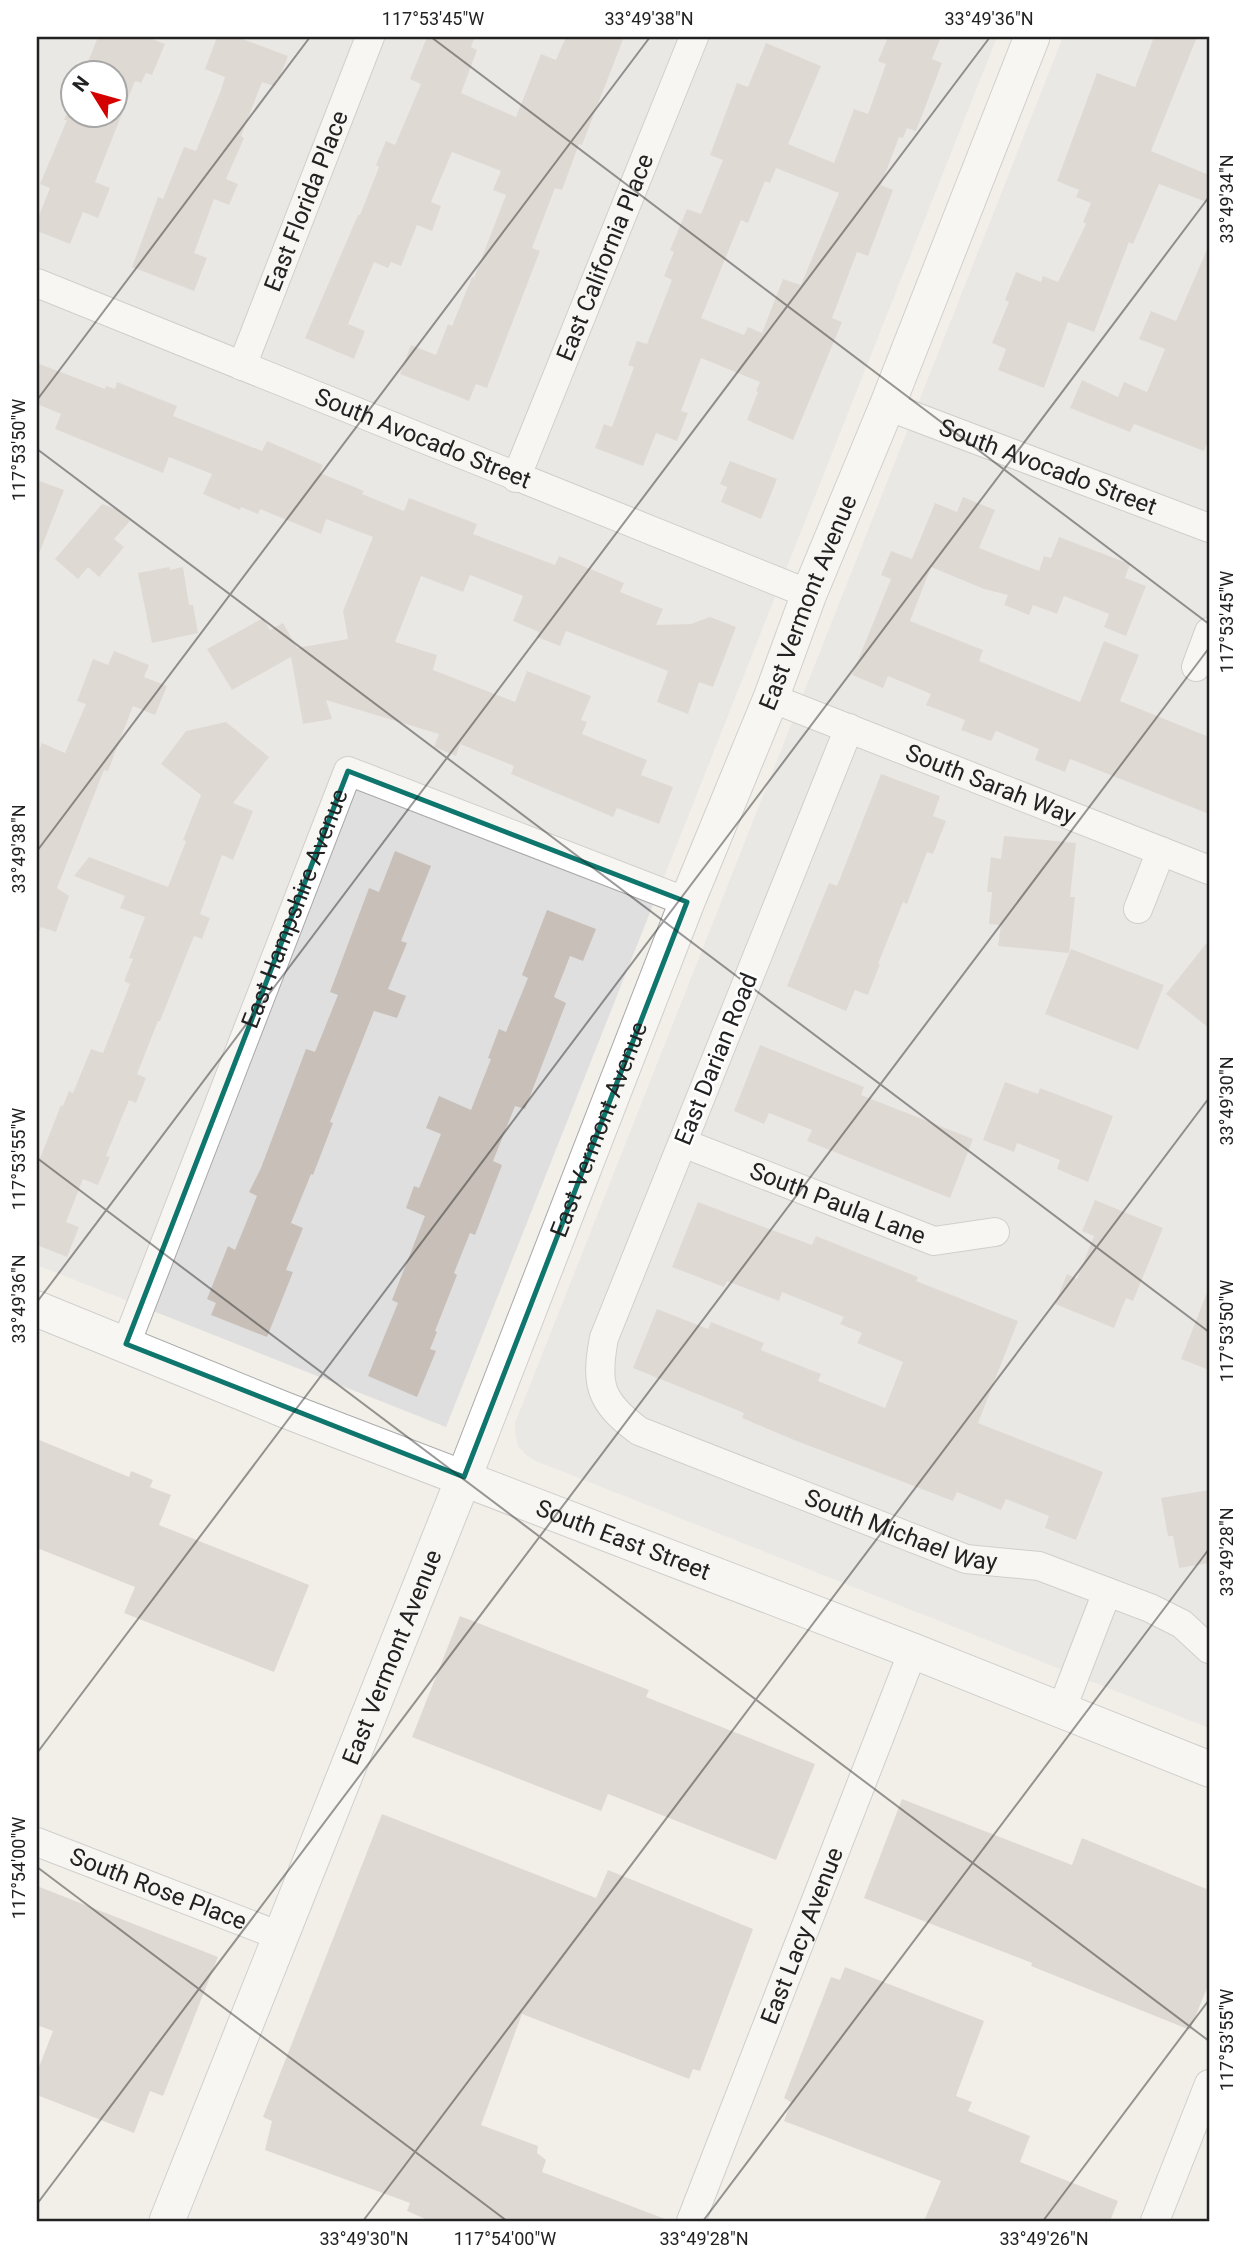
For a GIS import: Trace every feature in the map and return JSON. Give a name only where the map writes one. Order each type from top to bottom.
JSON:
[{"type":"street","name":"East Florida Place","points":[[242,366],[370,37]]},
{"type":"street","name":"East California Place","points":[[516,478],[694,37]]},
{"type":"street","name":"East Vermont Avenue","points":[[167,2221],[464,1478],[687,902],[771,698],[1032,37]]},
{"type":"street","name":"South Avocado Street","points":[[37,283],[516,478],[810,594]]},
{"type":"street","name":"South Avocado Street","points":[[887,406],[1209,528]]},
{"type":"street","points":[[1196,667],[1209,632]]},
{"type":"street","name":"South Sarah Way","points":[[771,698],[1209,870]]},
{"type":"street","name":"East Darian Road","points":[[603,1394],[599,1366],[604,1338],[849,728]]},
{"type":"street","name":"East Hampshire Avenue","points":[[126,1344],[348,771],[687,902]]},
{"type":"street","points":[[1138,909],[1161,852]]},
{"type":"street","name":"South Paula Lane","points":[[683,1143],[934,1241],[995,1232]]},
{"type":"street","name":"South East Street","points":[[37,1309],[285,1410],[913,1651],[1209,1769]]},
{"type":"street","name":"South Michael Way","points":[[603,1394],[618,1415],[639,1431],[966,1559],[1039,1566],[1107,1591],[1182,1624],[1209,1649]]},
{"type":"street","points":[[1061,1711],[1107,1591]]},
{"type":"street","name":"East Lacy Avenue","points":[[691,2221],[913,1651]]},
{"type":"street","name":"South Rose Place","points":[[37,1842],[280,1936]]},
{"type":"street","points":[[1155,2221],[1209,2084]]},
{"type":"highlighted area","points":[[348,771],[687,902],[464,1477],[126,1344]]},
{"type":"shaded area","points":[[37,37],[997,37],[446,1427],[37,1265]]},
{"type":"shaded area","points":[[1063,37],[1209,37],[1209,1728],[536,1461],[518,1446],[515,1433],[515,1423]]},
{"type":"building","points":[[98,37],[147,37],[165,44],[152,75],[146,73],[141,83],[135,81],[130,94],[130,60],[89,60]]},
{"type":"building","points":[[217,37],[237,37],[288,56],[274,86],[262,82],[241,136],[244,138],[226,179],[238,184],[229,205],[214,199],[194,253],[207,258],[194,291],[132,267],[158,197],[163,199],[184,147],[196,151],[221,90],[225,77],[205,69]]},
{"type":"building","points":[[427,37],[475,37],[471,47],[477,50],[461,93],[516,117],[541,54],[556,60],[566,37],[624,37],[562,190],[555,188],[532,248],[540,251],[487,388],[476,384],[469,401],[400,374],[411,345],[436,355],[448,324],[452,326],[472,277],[474,278],[506,195],[493,190],[501,171],[452,152],[431,202],[441,206],[432,231],[417,225],[401,266],[391,262],[388,268],[374,262],[348,324],[365,331],[354,359],[305,338],[360,215],[386,141],[395,145],[421,84],[410,79]]},
{"type":"building","points":[[888,37],[941,37],[932,59],[942,63],[916,131],[907,128],[903,138],[899,137],[881,185],[893,190],[868,256],[857,252],[832,318],[842,322],[793,440],[747,420],[760,382],[701,358],[681,411],[688,413],[677,441],[656,433],[643,466],[595,448],[604,424],[612,427],[634,367],[628,365],[637,341],[647,344],[672,280],[664,276],[674,252],[670,250],[687,209],[701,214],[723,160],[710,155],[737,83],[748,87],[766,43],[821,66],[788,144],[834,163],[854,109],[868,114],[886,64],[878,61]],"holes":[[[776,168],[839,193],[801,285],[783,279],[762,333],[748,327],[744,335],[701,318],[741,220],[748,223],[765,181],[770,183]]]},
{"type":"building","points":[[1154,37],[1197,37],[1151,151],[1209,175],[1209,203],[1159,184],[1133,244],[1129,242],[1094,332],[1068,322],[1044,388],[998,370],[1006,349],[992,343],[1009,302],[1005,300],[1016,272],[1041,282],[1043,276],[1058,282],[1086,224],[1083,222],[1091,203],[1076,197],[1079,190],[1057,181],[1097,73],[1135,87]]},
{"type":"building","points":[[63,130],[116,130],[95,182],[110,188],[98,218],[83,212],[70,244],[37,231],[37,221],[50,188],[40,184]]},
{"type":"building","points":[[1209,245],[1209,438],[1204,451],[1134,424],[1130,432],[1070,408],[1082,380],[1118,397],[1124,382],[1147,392],[1165,349],[1139,339],[1151,311],[1176,321]]},
{"type":"building","points":[[37,363],[105,389],[106,386],[115,389],[117,382],[177,406],[173,416],[262,451],[267,441],[323,465],[320,473],[404,511],[409,498],[477,524],[473,534],[555,565],[559,556],[624,583],[620,592],[663,609],[656,625],[691,624],[710,617],[736,627],[713,687],[699,682],[688,714],[657,702],[668,671],[566,631],[560,646],[537,637],[539,632],[513,621],[523,596],[470,575],[463,592],[421,576],[395,642],[437,655],[433,670],[515,702],[527,671],[591,696],[581,720],[587,722],[582,734],[647,760],[641,775],[673,787],[659,824],[617,808],[613,817],[511,774],[514,766],[460,744],[456,756],[434,747],[439,734],[326,700],[332,719],[303,724],[291,657],[232,690],[207,649],[263,618],[270,630],[283,623],[297,648],[348,639],[343,611],[373,537],[326,519],[321,534],[260,509],[258,514],[241,507],[240,510],[203,494],[212,474],[169,457],[163,473],[55,429],[61,414],[37,404]]},
{"type":"building","points":[[730,461],[777,479],[761,519],[721,502],[727,487],[720,484]]},
{"type":"building","points":[[37,480],[64,490],[38,556],[37,556]]},
{"type":"building","points":[[963,497],[995,510],[979,548],[1039,571],[1044,556],[1051,558],[1059,537],[1130,564],[1125,578],[1146,586],[1126,636],[1104,627],[1109,614],[1064,596],[1057,614],[1033,605],[1029,615],[1004,605],[1008,595],[984,589],[931,567],[910,621],[983,650],[979,661],[1080,702],[1104,641],[1139,655],[1120,701],[1209,737],[1209,814],[1070,759],[1065,772],[1035,760],[1039,749],[996,731],[991,741],[961,730],[965,720],[926,705],[931,694],[888,676],[883,688],[852,675],[891,579],[881,575],[891,551],[912,559],[935,503],[957,512]]},
{"type":"building","points":[[102,504],[118,510],[130,521],[114,539],[124,547],[99,577],[88,567],[78,579],[55,559]]},
{"type":"building","points":[[169,567],[170,570],[183,567],[189,605],[193,605],[198,633],[152,643],[138,573]]},
{"type":"building","points":[[114,651],[149,665],[144,677],[167,686],[155,715],[133,706],[57,888],[69,896],[56,932],[41,927],[37,936],[37,756],[42,743],[65,753],[86,704],[77,701],[93,659],[108,665]]},
{"type":"building","points":[[226,722],[269,757],[233,803],[253,811],[233,860],[222,855],[200,914],[210,918],[202,939],[194,936],[158,1021],[137,1074],[146,1078],[136,1103],[129,1100],[106,1156],[110,1157],[98,1185],[83,1179],[66,1222],[79,1227],[67,1257],[37,1245],[37,1166],[61,1105],[63,1106],[69,1091],[73,1093],[91,1049],[103,1053],[130,984],[124,981],[133,959],[129,958],[145,917],[120,908],[125,896],[74,876],[89,857],[168,887],[201,795],[161,764],[186,731]]},
{"type":"building","points":[[881,774],[940,796],[933,816],[946,821],[933,854],[927,852],[907,904],[903,902],[868,995],[855,990],[846,1011],[787,986],[829,883],[837,886]]},
{"type":"building","points":[[1004,836],[1076,843],[1070,897],[1075,897],[1069,953],[998,946],[1001,925],[989,924],[992,892],[987,892],[991,857],[1001,859]]},
{"type":"building","points":[[395,851],[431,866],[401,941],[407,943],[388,989],[406,996],[397,1018],[374,1011],[330,1122],[333,1123],[313,1175],[311,1174],[291,1223],[303,1228],[286,1270],[293,1272],[267,1337],[211,1315],[216,1303],[207,1299],[228,1246],[235,1250],[257,1196],[249,1192],[261,1168],[306,1049],[315,1052],[338,995],[330,992],[369,888],[379,892]]},
{"type":"building","points":[[547,910],[596,929],[583,961],[570,956],[554,997],[566,1003],[525,1109],[515,1106],[493,1161],[502,1165],[475,1235],[470,1233],[454,1273],[457,1275],[430,1349],[436,1351],[417,1397],[368,1376],[398,1303],[392,1300],[425,1216],[406,1208],[414,1186],[419,1188],[441,1134],[426,1128],[439,1096],[471,1110],[491,1059],[488,1058],[499,1029],[506,1032],[528,978],[522,975]]},
{"type":"building","points":[[1209,940],[1209,1028],[1166,994]]},
{"type":"building","points":[[1071,949],[1164,985],[1138,1050],[1045,1014]]},
{"type":"building","points":[[760,1045],[864,1087],[861,1095],[973,1139],[950,1198],[807,1141],[812,1130],[769,1113],[764,1124],[734,1111]]},
{"type":"building","points":[[1005,1082],[1038,1094],[1040,1088],[1113,1116],[1088,1182],[1057,1169],[1060,1160],[1017,1143],[1014,1152],[983,1140]]},
{"type":"building","points":[[1095,1200],[1163,1228],[1133,1301],[1126,1298],[1114,1328],[1055,1304],[1067,1274],[1077,1279],[1094,1236],[1082,1231]]},
{"type":"building","points":[[698,1202],[812,1245],[816,1236],[918,1277],[916,1281],[1018,1321],[978,1423],[1103,1472],[1076,1540],[1045,1528],[1049,1516],[1006,1499],[1001,1510],[957,1492],[953,1501],[794,1440],[742,1418],[744,1413],[633,1368],[657,1309],[708,1329],[711,1322],[764,1343],[761,1350],[821,1374],[818,1381],[885,1408],[903,1362],[857,1343],[862,1333],[840,1324],[844,1317],[782,1292],[779,1301],[727,1281],[724,1287],[672,1267]]},
{"type":"building","points":[[1209,1290],[1209,1370],[1181,1359]]},
{"type":"building","points":[[37,1439],[129,1477],[131,1471],[153,1480],[150,1487],[171,1495],[159,1525],[309,1585],[274,1672],[124,1613],[135,1587],[37,1548]]},
{"type":"building","points":[[1209,1490],[1209,1563],[1179,1568],[1173,1536],[1168,1536],[1161,1498]]},
{"type":"building","points":[[460,1616],[649,1690],[646,1697],[815,1764],[776,1860],[608,1794],[601,1811],[412,1737]]},
{"type":"building","points":[[902,1799],[1072,1865],[1082,1838],[1209,1890],[1209,1983],[1190,2030],[1031,1966],[1032,1963],[864,1898]]},
{"type":"building","points":[[382,1814],[596,1898],[608,1870],[753,1929],[700,2071],[693,2069],[689,2079],[522,2014],[481,2125],[538,2146],[537,2153],[546,2160],[542,2172],[665,2219],[664,2221],[430,2221],[407,2211],[410,2203],[265,2150],[272,2121],[263,2117]]},
{"type":"building","points":[[37,1886],[218,1957],[163,2096],[150,2091],[134,2133],[37,2095],[37,2072],[53,2031],[37,2025]]},
{"type":"building","points":[[845,1967],[984,2021],[956,2096],[972,2102],[968,2111],[1030,2136],[1020,2162],[1118,2201],[1110,2221],[924,2221],[941,2181],[784,2121],[791,2102],[784,2098],[831,1977],[840,1980]]}]
